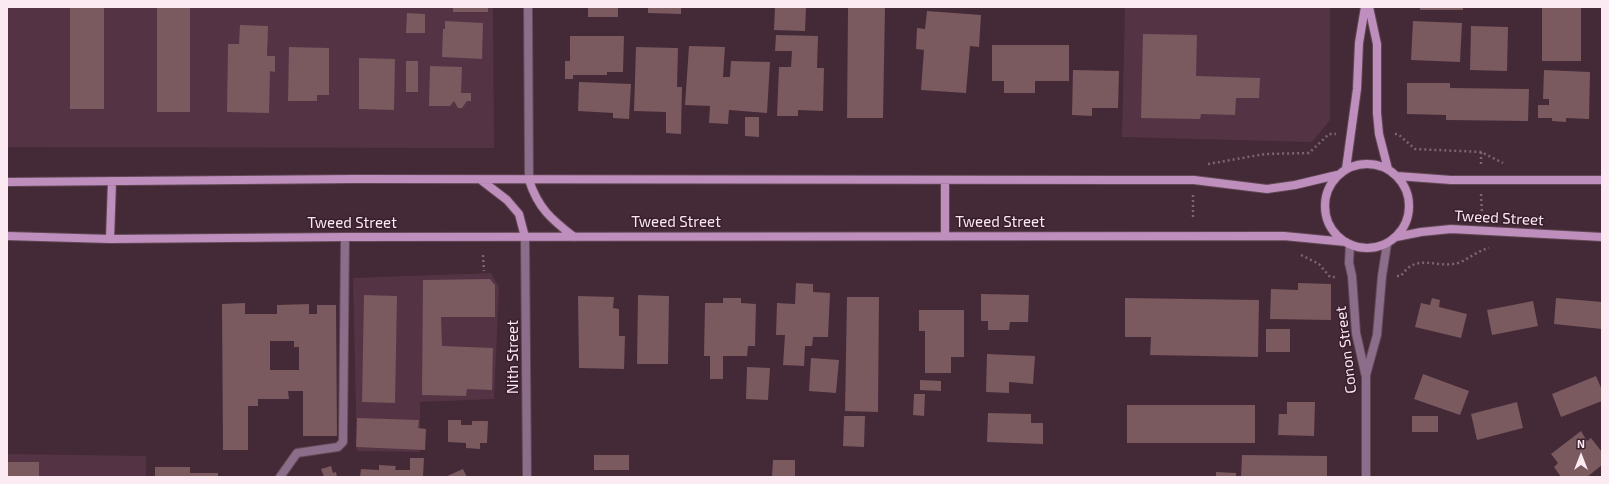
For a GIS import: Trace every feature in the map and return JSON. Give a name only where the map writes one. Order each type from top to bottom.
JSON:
[{"type":"main road","points":[[1346,168],[1357,89],[1359,43],[1366,7]]},
{"type":"main road","points":[[1369,7],[1377,44],[1377,113],[1388,168]]},
{"type":"main road","points":[[1367,163],[1388,168],[1404,185],[1410,207],[1408,218],[1396,237],[1387,244],[1369,248],[1348,243],[1336,234],[1328,223],[1325,211],[1325,198],[1337,175],[1346,168],[1367,163]]},
{"type":"main road","points":[[7,182],[481,180],[1194,180],[1267,189],[1296,185],[1337,175]]},
{"type":"main road","points":[[1397,176],[1452,180],[1602,180]]},
{"type":"main road","points":[[481,180],[508,200],[520,214],[525,237]]},
{"type":"main road","points":[[529,180],[534,197],[542,208],[555,222],[574,237]]},
{"type":"main road","points":[[944,236],[945,180]]},
{"type":"main road","points":[[110,239],[112,181]]},
{"type":"main road","name":"Tweed Street","points":[[1396,237],[1420,232],[1451,229],[1602,237]]},
{"type":"main road","name":"Tweed Street","points":[[7,236],[110,239],[345,237],[1284,236],[1348,243]]},
{"type":"street","points":[[528,7],[529,180]]},
{"type":"street","points":[[280,477],[297,453],[338,447],[343,442],[345,237]]},
{"type":"street","name":"Nith Street","points":[[525,237],[527,477]]},
{"type":"street","name":"Conon Street","points":[[1348,243],[1356,333],[1366,377],[1366,477]]},
{"type":"street","points":[[1366,377],[1377,335],[1382,276],[1387,244]]},
{"type":"path","points":[[1203,165],[1265,154],[1309,153],[1328,134],[1334,134]]},
{"type":"path","points":[[1394,134],[1398,134],[1415,149],[1481,152],[1491,158]]},
{"type":"path","points":[[1481,152],[1481,162]]},
{"type":"path","points":[[1481,192],[1482,217]]},
{"type":"path","points":[[1193,193],[1194,224]]},
{"type":"path","points":[[1397,276],[1401,276],[1407,268],[1418,263],[1457,263],[1483,250]]},
{"type":"path","points":[[483,255],[484,271]]},
{"type":"path","points":[[1309,259],[1319,264],[1330,277],[1337,277]]},
{"type":"shaded area","points":[[7,7],[493,7],[494,148],[7,147]]},
{"type":"shaded area","points":[[1125,7],[1330,7],[1330,120],[1312,142],[1122,137]]},
{"type":"shaded area","points":[[491,273],[499,287],[494,399],[420,402],[420,452],[357,451],[353,278]]},
{"type":"shaded area","points":[[7,454],[146,456],[146,477],[7,477]]},
{"type":"building","points":[[70,7],[104,7],[104,109],[70,109]]},
{"type":"building","points":[[157,7],[190,7],[190,112],[157,112]]},
{"type":"building","points":[[453,7],[488,7],[488,12],[453,12]]},
{"type":"building","points":[[588,7],[618,7],[618,17],[588,17]]},
{"type":"building","points":[[648,7],[681,7],[681,14],[648,13]]},
{"type":"building","points":[[775,7],[806,7],[805,31],[774,30]]},
{"type":"building","points":[[848,7],[885,7],[883,118],[847,118]]},
{"type":"building","points":[[1420,7],[1463,7],[1463,10],[1420,10]]},
{"type":"building","points":[[1542,7],[1581,7],[1581,61],[1542,61]]},
{"type":"building","points":[[927,11],[981,15],[979,47],[970,46],[966,93],[921,90],[924,50],[916,49],[917,28],[925,29]]},
{"type":"building","points":[[407,13],[425,14],[425,33],[406,33]]},
{"type":"building","points":[[445,21],[483,23],[482,59],[442,57],[443,29],[445,29]]},
{"type":"building","points":[[1413,21],[1462,23],[1460,62],[1411,60]]},
{"type":"building","points":[[240,25],[268,26],[267,56],[275,56],[275,72],[270,71],[269,113],[227,112],[228,44],[239,44]]},
{"type":"building","points":[[1471,26],[1508,27],[1507,71],[1470,70]]},
{"type":"building","points":[[1143,34],[1197,35],[1196,76],[1260,78],[1259,98],[1236,98],[1235,115],[1201,114],[1200,119],[1141,118]]},
{"type":"building","points":[[776,35],[818,36],[817,68],[824,68],[823,111],[798,110],[798,116],[777,116],[779,67],[791,67],[792,51],[775,51]]},
{"type":"building","points":[[570,36],[624,36],[623,72],[607,72],[607,75],[573,75],[573,79],[565,79],[565,61],[570,61]]},
{"type":"building","points":[[992,45],[1069,45],[1069,81],[1035,81],[1035,93],[1004,93],[1004,81],[992,81]]},
{"type":"building","points":[[689,46],[725,47],[723,77],[730,77],[731,61],[770,62],[767,113],[729,110],[728,124],[709,123],[710,106],[685,105]]},
{"type":"building","points":[[289,47],[329,48],[329,95],[317,95],[317,101],[288,101]]},
{"type":"building","points":[[636,47],[678,48],[677,87],[682,87],[681,134],[666,133],[666,112],[634,111]]},
{"type":"building","points":[[359,58],[395,59],[394,110],[359,109]]},
{"type":"building","points":[[406,61],[418,61],[418,92],[406,92]]},
{"type":"building","points":[[430,66],[462,67],[461,93],[471,93],[471,101],[467,101],[462,108],[458,108],[454,101],[450,106],[429,106]]},
{"type":"building","points":[[1073,70],[1119,71],[1118,108],[1092,108],[1092,116],[1072,115]]},
{"type":"building","points":[[1544,70],[1590,72],[1589,119],[1566,118],[1566,122],[1552,121],[1552,118],[1538,118],[1538,105],[1549,105],[1549,99],[1543,99]]},
{"type":"building","points":[[579,82],[631,84],[629,119],[613,118],[613,113],[578,111]]},
{"type":"building","points":[[1407,83],[1450,83],[1450,88],[1529,89],[1528,121],[1446,120],[1446,115],[1407,114]]},
{"type":"building","points":[[745,117],[759,117],[759,137],[745,136]]},
{"type":"building","points":[[490,279],[495,285],[495,317],[441,317],[442,346],[493,348],[492,390],[467,389],[466,396],[422,395],[423,280]]},
{"type":"building","points":[[796,283],[813,284],[813,292],[830,293],[828,337],[813,337],[812,346],[805,346],[804,366],[783,365],[785,335],[776,335],[777,303],[795,304]]},
{"type":"building","points":[[1298,283],[1331,284],[1331,320],[1270,319],[1271,289],[1298,290]]},
{"type":"building","points":[[981,294],[1029,295],[1028,322],[1010,322],[1009,330],[988,330],[988,321],[981,321]]},
{"type":"building","points":[[364,295],[397,296],[395,403],[362,402]]},
{"type":"building","points":[[638,295],[669,296],[668,364],[637,364]]},
{"type":"building","points":[[578,296],[614,297],[613,308],[619,309],[619,336],[625,336],[624,369],[579,368]]},
{"type":"building","points":[[847,297],[879,297],[878,412],[845,411]]},
{"type":"building","points":[[723,298],[741,298],[741,303],[756,304],[755,346],[748,346],[747,356],[723,356],[723,379],[710,379],[710,356],[704,356],[705,303],[723,303]]},
{"type":"building","points":[[1125,298],[1259,300],[1258,357],[1150,355],[1151,337],[1125,337]]},
{"type":"building","points":[[1432,298],[1440,300],[1439,307],[1467,314],[1461,338],[1415,327],[1421,303],[1430,305]]},
{"type":"building","points":[[1556,298],[1602,302],[1602,329],[1554,324]]},
{"type":"building","points":[[1533,301],[1538,326],[1492,335],[1487,310]]},
{"type":"building","points":[[245,303],[245,314],[277,314],[277,305],[309,304],[309,314],[317,314],[317,305],[336,305],[337,436],[303,436],[303,391],[288,391],[289,399],[258,399],[258,406],[248,406],[248,450],[223,450],[222,304]],"holes":[[[270,341],[294,341],[294,347],[299,347],[299,370],[270,370]]]},
{"type":"building","points":[[919,310],[964,310],[964,357],[951,357],[951,373],[925,373],[925,331],[919,331]]},
{"type":"building","points":[[1266,329],[1290,329],[1290,352],[1266,352]]},
{"type":"building","points":[[987,354],[1035,356],[1033,384],[1009,382],[1009,393],[986,392]]},
{"type":"building","points":[[811,358],[839,360],[836,393],[809,391]]},
{"type":"building","points":[[747,367],[770,368],[768,400],[746,399]]},
{"type":"building","points":[[1423,374],[1469,391],[1460,415],[1414,399]]},
{"type":"building","points":[[1596,376],[1602,390],[1602,401],[1561,417],[1552,394]]},
{"type":"building","points":[[920,380],[941,381],[941,391],[920,390]]},
{"type":"building","points":[[914,394],[925,394],[924,416],[913,415]]},
{"type":"building","points":[[1287,402],[1315,402],[1314,436],[1278,435],[1279,414],[1287,414]]},
{"type":"building","points":[[1517,402],[1523,428],[1477,440],[1471,414]]},
{"type":"building","points":[[1127,405],[1255,405],[1255,443],[1127,443]]},
{"type":"building","points":[[988,413],[1031,414],[1031,423],[1043,423],[1043,444],[987,442]]},
{"type":"building","points":[[844,416],[865,416],[864,447],[843,446]]},
{"type":"building","points":[[1412,416],[1438,416],[1438,432],[1412,432]]},
{"type":"building","points":[[357,418],[419,420],[418,428],[426,429],[425,450],[356,447]]},
{"type":"building","points":[[448,420],[461,420],[461,425],[472,425],[472,421],[488,421],[487,443],[480,443],[480,449],[466,448],[466,443],[448,442]]},
{"type":"building","points":[[1581,431],[1587,441],[1591,438],[1602,452],[1602,465],[1587,477],[1561,477],[1554,467],[1558,463],[1551,454]]},
{"type":"building","points":[[594,455],[629,455],[629,470],[594,470]]},
{"type":"building","points":[[1242,455],[1327,456],[1327,477],[1241,477]]},
{"type":"building","points":[[410,458],[424,458],[423,477],[360,477],[361,469],[379,470],[379,465],[396,466],[395,470],[410,470]]},
{"type":"building","points":[[773,460],[795,460],[795,477],[772,477]]},
{"type":"building","points":[[7,462],[39,462],[39,477],[7,477]]},
{"type":"building","points":[[331,466],[333,473],[336,472],[337,477],[324,477],[321,469]]},
{"type":"building","points":[[155,467],[190,467],[190,473],[218,473],[218,477],[155,477]]},
{"type":"building","points":[[463,469],[467,477],[445,477]]},
{"type":"building","points":[[1216,472],[1236,473],[1236,477],[1216,477]]}]
